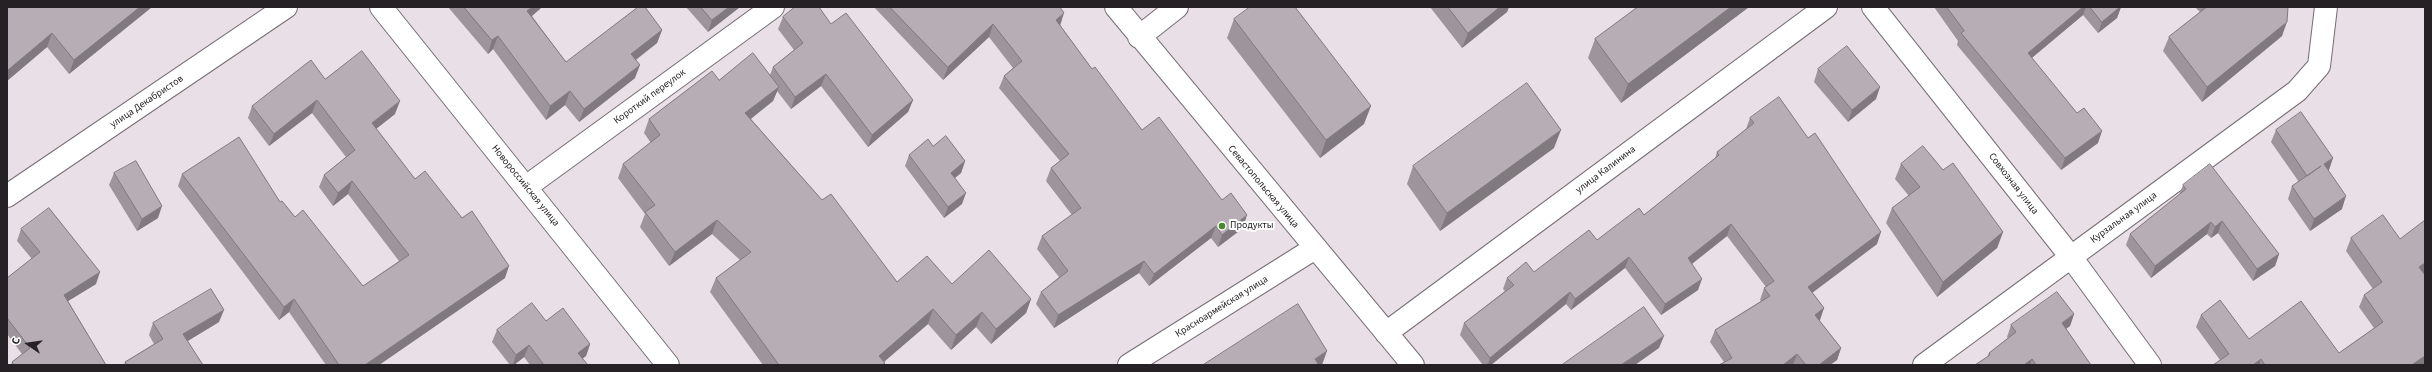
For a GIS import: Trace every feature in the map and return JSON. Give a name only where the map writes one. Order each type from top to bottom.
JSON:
[{"type":"street","name":"улица Декабристов","points":[[7,196],[286,7]]},
{"type":"street","name":"Новороссийская улица","points":[[381,7],[668,365]]},
{"type":"street","name":"Короткий переулок","points":[[526,187],[773,7]]},
{"type":"street","name":"Севастопольская улица","points":[[1116,7],[1138,37],[1413,365]]},
{"type":"street","points":[[1138,37],[1177,7]]},
{"type":"street","name":"улица Калинина","points":[[1386,333],[1826,7]]},
{"type":"street","name":"Совхозная улица","points":[[1873,7],[2071,257],[2150,365]]},
{"type":"street","name":"Курзальная улица","points":[[1924,365],[2297,91],[2319,66],[2326,7]]},
{"type":"street","name":"Красноармейская улица","points":[[1129,365],[1315,248]]},
{"type":"building","points":[[7,7],[140,7],[74,60],[52,33],[7,71]]},
{"type":"building","points":[[464,7],[532,7],[527,11],[566,62],[638,7],[645,7],[662,30],[631,54],[640,65],[584,109],[570,91],[550,106],[498,36],[492,40]]},
{"type":"building","points":[[701,7],[729,7],[712,20]]},
{"type":"building","points":[[795,7],[819,7],[831,24],[846,13],[913,100],[872,135],[826,74],[795,97],[773,67],[803,43],[783,17]]},
{"type":"building","points":[[890,7],[1060,7],[1064,13],[1056,20],[1092,69],[1095,67],[1142,130],[1159,117],[1222,200],[1231,193],[1247,215],[1222,235],[1216,226],[1154,274],[1144,261],[1058,315],[1041,292],[1068,271],[1042,236],[1081,208],[1051,168],[1069,154],[1004,76],[1022,61],[993,24],[948,67]]},
{"type":"building","points":[[1250,7],[1295,7],[1371,106],[1326,140],[1234,19]]},
{"type":"building","points":[[1448,7],[1500,7],[1468,33]]},
{"type":"building","points":[[1638,7],[1731,7],[1628,84],[1595,39]]},
{"type":"building","points":[[1947,7],[2083,7],[2028,53],[2077,113],[2084,108],[2102,131],[2065,158],[1961,33],[1964,31]]},
{"type":"building","points":[[2090,7],[2120,7],[2102,22]]},
{"type":"building","points":[[2207,7],[2288,7],[2287,22],[2207,87],[2169,37]]},
{"type":"building","points":[[1847,46],[1880,87],[1852,110],[1818,69]]},
{"type":"building","points":[[362,51],[400,101],[372,123],[415,179],[425,171],[462,218],[472,211],[509,266],[365,365],[339,365],[294,299],[284,307],[182,174],[239,137],[280,202],[282,201],[295,217],[303,210],[363,286],[409,255],[352,181],[338,193],[324,175],[355,150],[317,100],[274,134],[252,106],[311,60],[325,79]]},
{"type":"building","points":[[753,53],[779,87],[745,113],[822,200],[831,194],[897,282],[927,256],[952,284],[989,250],[1031,299],[996,329],[982,312],[956,335],[933,309],[879,356],[885,363],[882,365],[779,365],[716,278],[751,252],[717,220],[675,252],[645,212],[655,205],[623,164],[660,135],[649,119],[712,71],[719,80]]},
{"type":"building","points":[[1527,83],[1561,130],[1447,213],[1413,166]]},
{"type":"building","points":[[1779,97],[1808,138],[1815,133],[1881,232],[1808,287],[1824,308],[1815,315],[1841,348],[1819,365],[1806,365],[1797,354],[1783,365],[1719,365],[1732,358],[1715,330],[1770,296],[1764,288],[1774,281],[1731,224],[1688,258],[1702,279],[1665,304],[1629,257],[1575,299],[1570,292],[1490,358],[1464,323],[1514,285],[1507,278],[1526,262],[1534,272],[1589,230],[1597,240],[1639,208],[1644,215],[1719,155],[1717,152],[1754,123],[1750,118]]},
{"type":"building","points":[[2301,112],[2333,158],[2324,164],[2346,196],[2314,219],[2292,186],[2307,176],[2276,130]]},
{"type":"building","points":[[946,136],[965,161],[951,173],[966,193],[948,207],[909,155],[928,139],[933,146]]},
{"type":"building","points":[[1923,146],[1943,170],[1953,163],[2003,232],[1943,282],[1892,208],[1920,187],[1901,164]]},
{"type":"building","points":[[136,161],[162,206],[142,219],[114,173]]},
{"type":"building","points":[[2210,164],[2279,254],[2257,269],[2222,221],[2215,227],[2211,222],[2155,266],[2130,234],[2186,189],[2183,185]]},
{"type":"building","points":[[49,208],[100,272],[64,295],[106,365],[14,365],[12,362],[30,348],[7,318],[7,278],[40,252],[21,229]]},
{"type":"building","points":[[2383,215],[2400,239],[2425,220],[2425,263],[2419,267],[2425,275],[2425,356],[2413,365],[2265,365],[2261,359],[2253,365],[2213,365],[2229,354],[2201,315],[2220,300],[2249,339],[2301,301],[2339,353],[2383,322],[2364,295],[2382,282],[2351,238]]},
{"type":"building","points":[[211,289],[224,310],[183,334],[203,365],[127,365],[125,362],[163,339],[153,323]]},
{"type":"building","points":[[2057,292],[2074,314],[2062,323],[2091,365],[2036,365],[2032,359],[2024,365],[1975,365],[1990,355],[1989,353],[2016,332],[2011,325]]},
{"type":"building","points":[[532,303],[546,321],[563,308],[590,344],[578,353],[588,365],[544,365],[529,345],[516,355],[497,330]]},
{"type":"building","points":[[1298,304],[1327,351],[1315,359],[1319,365],[1203,365]]},
{"type":"building","points":[[1644,307],[1664,336],[1621,365],[1562,365]]},
{"type":"place","name":"Продукты","points":[[1222,226]]}]
